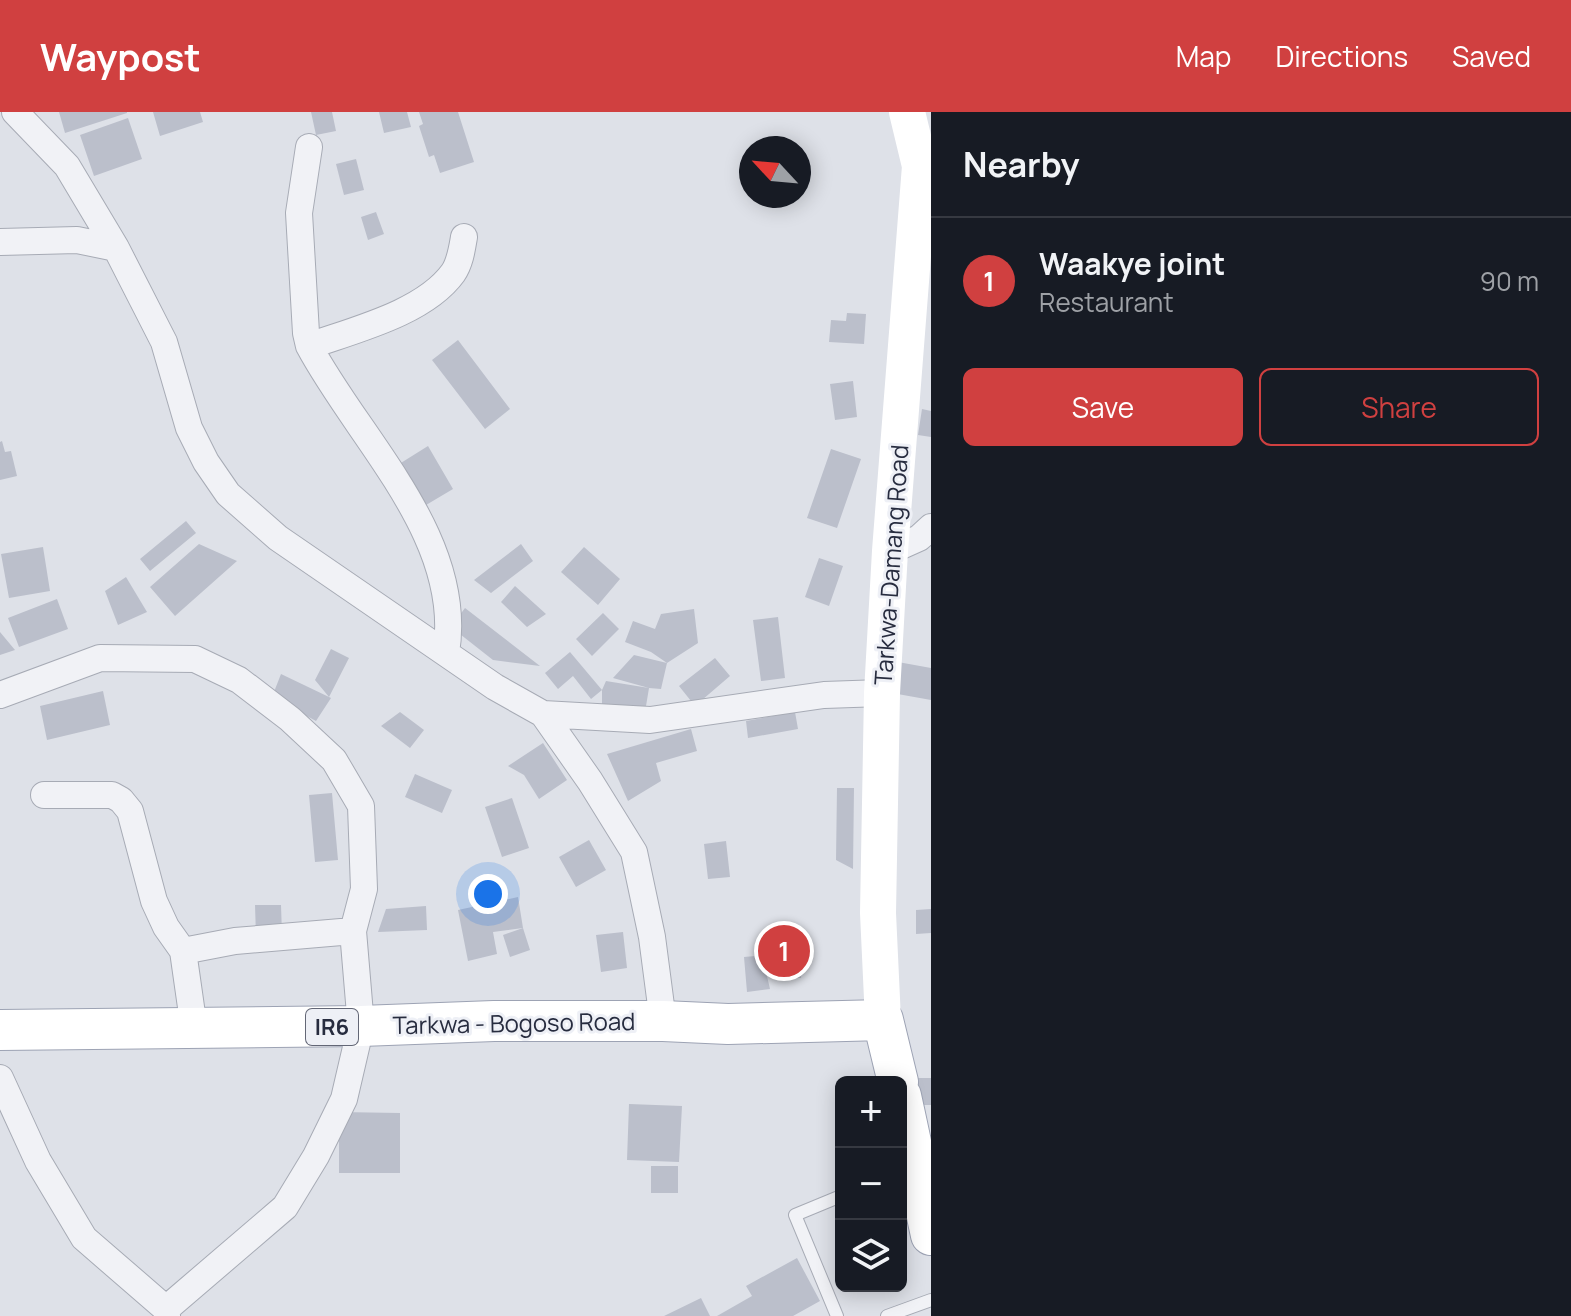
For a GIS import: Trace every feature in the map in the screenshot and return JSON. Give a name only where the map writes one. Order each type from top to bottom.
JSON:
[{"type":"main road","name":"Tarkwa-Damang Road","points":[[883,1020],[878,913],[882,693],[920,166],[907,112]]},
{"type":"main road","name":"Tarkwa - Bogoso Road","points":[[0,1030],[361,1026],[494,1021],[756,1024],[883,1020]]},
{"type":"main road","points":[[883,1020],[897,1076]]},
{"type":"main road","points":[[909,1167],[931,1235]]},
{"type":"street","points":[[15,112],[67,166],[116,248],[164,342],[189,428],[206,462],[228,494],[278,538],[495,687],[543,714],[634,852],[652,937],[663,1021]]},
{"type":"street","points":[[309,147],[299,213],[309,346],[364,429],[419,521],[440,563],[451,627],[446,653]]},
{"type":"street","points":[[309,346],[370,325],[433,292],[454,272],[464,237]]},
{"type":"street","points":[[0,242],[77,240],[116,248]]},
{"type":"street","points":[[890,551],[919,538],[931,527]]},
{"type":"street","points":[[0,695],[100,658],[195,659],[239,680],[266,699],[334,760],[361,806],[364,889],[353,931],[361,1026],[344,1099],[316,1156],[285,1207],[167,1313],[84,1238],[38,1161],[0,1078]]},
{"type":"street","points":[[543,714],[650,720],[824,695],[882,693]]},
{"type":"street","points":[[44,795],[112,795],[130,811],[154,901],[166,927],[183,951],[194,1028]]},
{"type":"street","points":[[183,951],[235,941],[353,931]]},
{"type":"lane","points":[[835,1198],[795,1215],[837,1316]]},
{"type":"lane","points":[[887,1316],[931,1300]]},
{"type":"building","points":[[59,112],[127,112],[127,113],[65,133]]},
{"type":"building","points":[[153,112],[200,112],[203,122],[160,136]]},
{"type":"building","points":[[311,112],[332,112],[336,131],[316,135]]},
{"type":"building","points":[[379,112],[407,112],[411,127],[384,133]]},
{"type":"building","points":[[419,112],[458,112],[474,162],[440,173],[434,155],[429,157],[419,126],[423,124]]},
{"type":"building","points":[[128,118],[142,159],[94,176],[80,135]]},
{"type":"building","points":[[356,159],[364,190],[344,195],[336,164]]},
{"type":"building","points":[[376,212],[384,234],[368,240],[361,217]]},
{"type":"building","points":[[847,313],[866,314],[864,344],[829,342],[831,320],[846,321]]},
{"type":"building","points":[[458,340],[510,409],[485,429],[432,360]]},
{"type":"building","points":[[853,381],[857,417],[835,420],[830,384]]},
{"type":"building","points":[[922,409],[931,411],[931,437],[918,435]]},
{"type":"building","points":[[0,442],[5,452],[11,451],[17,476],[0,480]]},
{"type":"building","points":[[428,446],[453,489],[421,508],[396,466]]},
{"type":"building","points":[[831,449],[861,459],[837,528],[807,518]]},
{"type":"building","points":[[186,521],[196,533],[150,571],[140,559]]},
{"type":"building","points":[[199,544],[237,561],[175,616],[150,587]]},
{"type":"building","points":[[521,544],[533,561],[491,593],[474,580]]},
{"type":"building","points":[[43,547],[50,591],[9,598],[1,554]]},
{"type":"building","points":[[584,547],[620,579],[598,605],[561,572]]},
{"type":"building","points":[[819,558],[843,566],[829,606],[805,597]]},
{"type":"building","points":[[126,577],[147,612],[118,625],[105,591]]},
{"type":"building","points":[[515,586],[546,614],[527,627],[501,602]]},
{"type":"building","points":[[57,599],[68,629],[19,647],[8,618]]},
{"type":"building","points":[[465,608],[540,666],[493,660],[451,627]]},
{"type":"building","points":[[694,609],[698,643],[667,663],[651,652],[625,642],[633,621],[655,629],[661,614]]},
{"type":"building","points":[[603,613],[619,629],[592,656],[576,639]]},
{"type":"building","points":[[778,617],[785,678],[761,681],[753,620]]},
{"type":"building","points":[[0,632],[15,650],[0,655]]},
{"type":"building","points":[[331,649],[349,658],[329,697],[315,680]]},
{"type":"building","points":[[570,652],[602,690],[591,699],[573,676],[558,689],[545,673]]},
{"type":"building","points":[[634,655],[667,663],[661,689],[613,678]]},
{"type":"building","points":[[715,658],[730,676],[695,706],[679,686]]},
{"type":"building","points":[[898,662],[931,668],[931,700],[892,693]]},
{"type":"building","points":[[281,674],[331,698],[316,721],[272,697]]},
{"type":"building","points":[[606,681],[649,688],[645,712],[602,704]]},
{"type":"building","points":[[103,691],[110,725],[47,740],[40,706]]},
{"type":"building","points":[[400,712],[424,730],[410,748],[381,726]]},
{"type":"building","points":[[795,712],[798,729],[748,738],[746,721]]},
{"type":"building","points":[[691,729],[697,751],[656,763],[661,781],[628,801],[607,754]]},
{"type":"building","points":[[543,743],[567,780],[539,799],[524,775],[508,766]]},
{"type":"building","points":[[415,774],[452,790],[442,813],[405,797]]},
{"type":"building","points":[[837,788],[854,788],[853,869],[836,860]]},
{"type":"building","points":[[332,793],[338,860],[315,862],[309,795]]},
{"type":"building","points":[[512,798],[529,848],[502,857],[485,807]]},
{"type":"building","points":[[589,840],[606,870],[576,887],[559,857]]},
{"type":"building","points":[[726,841],[730,877],[708,879],[704,844]]},
{"type":"building","points":[[518,897],[523,928],[493,932],[497,954],[468,961],[458,910]]},
{"type":"building","points":[[255,905],[281,905],[282,935],[256,936]]},
{"type":"building","points":[[426,906],[427,930],[378,932],[386,909]]},
{"type":"building","points":[[931,909],[931,933],[916,934],[916,910]]},
{"type":"building","points":[[523,928],[530,950],[510,957],[503,935]]},
{"type":"building","points":[[623,932],[627,968],[601,972],[596,935]]},
{"type":"building","points":[[768,953],[803,955],[801,978],[767,976],[770,989],[747,992],[744,957],[767,955],[768,964]]},
{"type":"building","points":[[917,1078],[931,1078],[931,1105],[918,1105]]},
{"type":"building","points":[[629,1104],[682,1106],[679,1162],[627,1160]]},
{"type":"building","points":[[339,1112],[400,1113],[400,1173],[339,1173]]},
{"type":"building","points":[[651,1166],[678,1166],[678,1193],[651,1193]]},
{"type":"building","points":[[797,1258],[820,1301],[793,1316],[717,1316],[752,1296],[746,1286]]},
{"type":"building","points":[[701,1298],[710,1316],[664,1316]]},
{"type":"place","name":"Waakye joint","points":[[784,951]]}]
